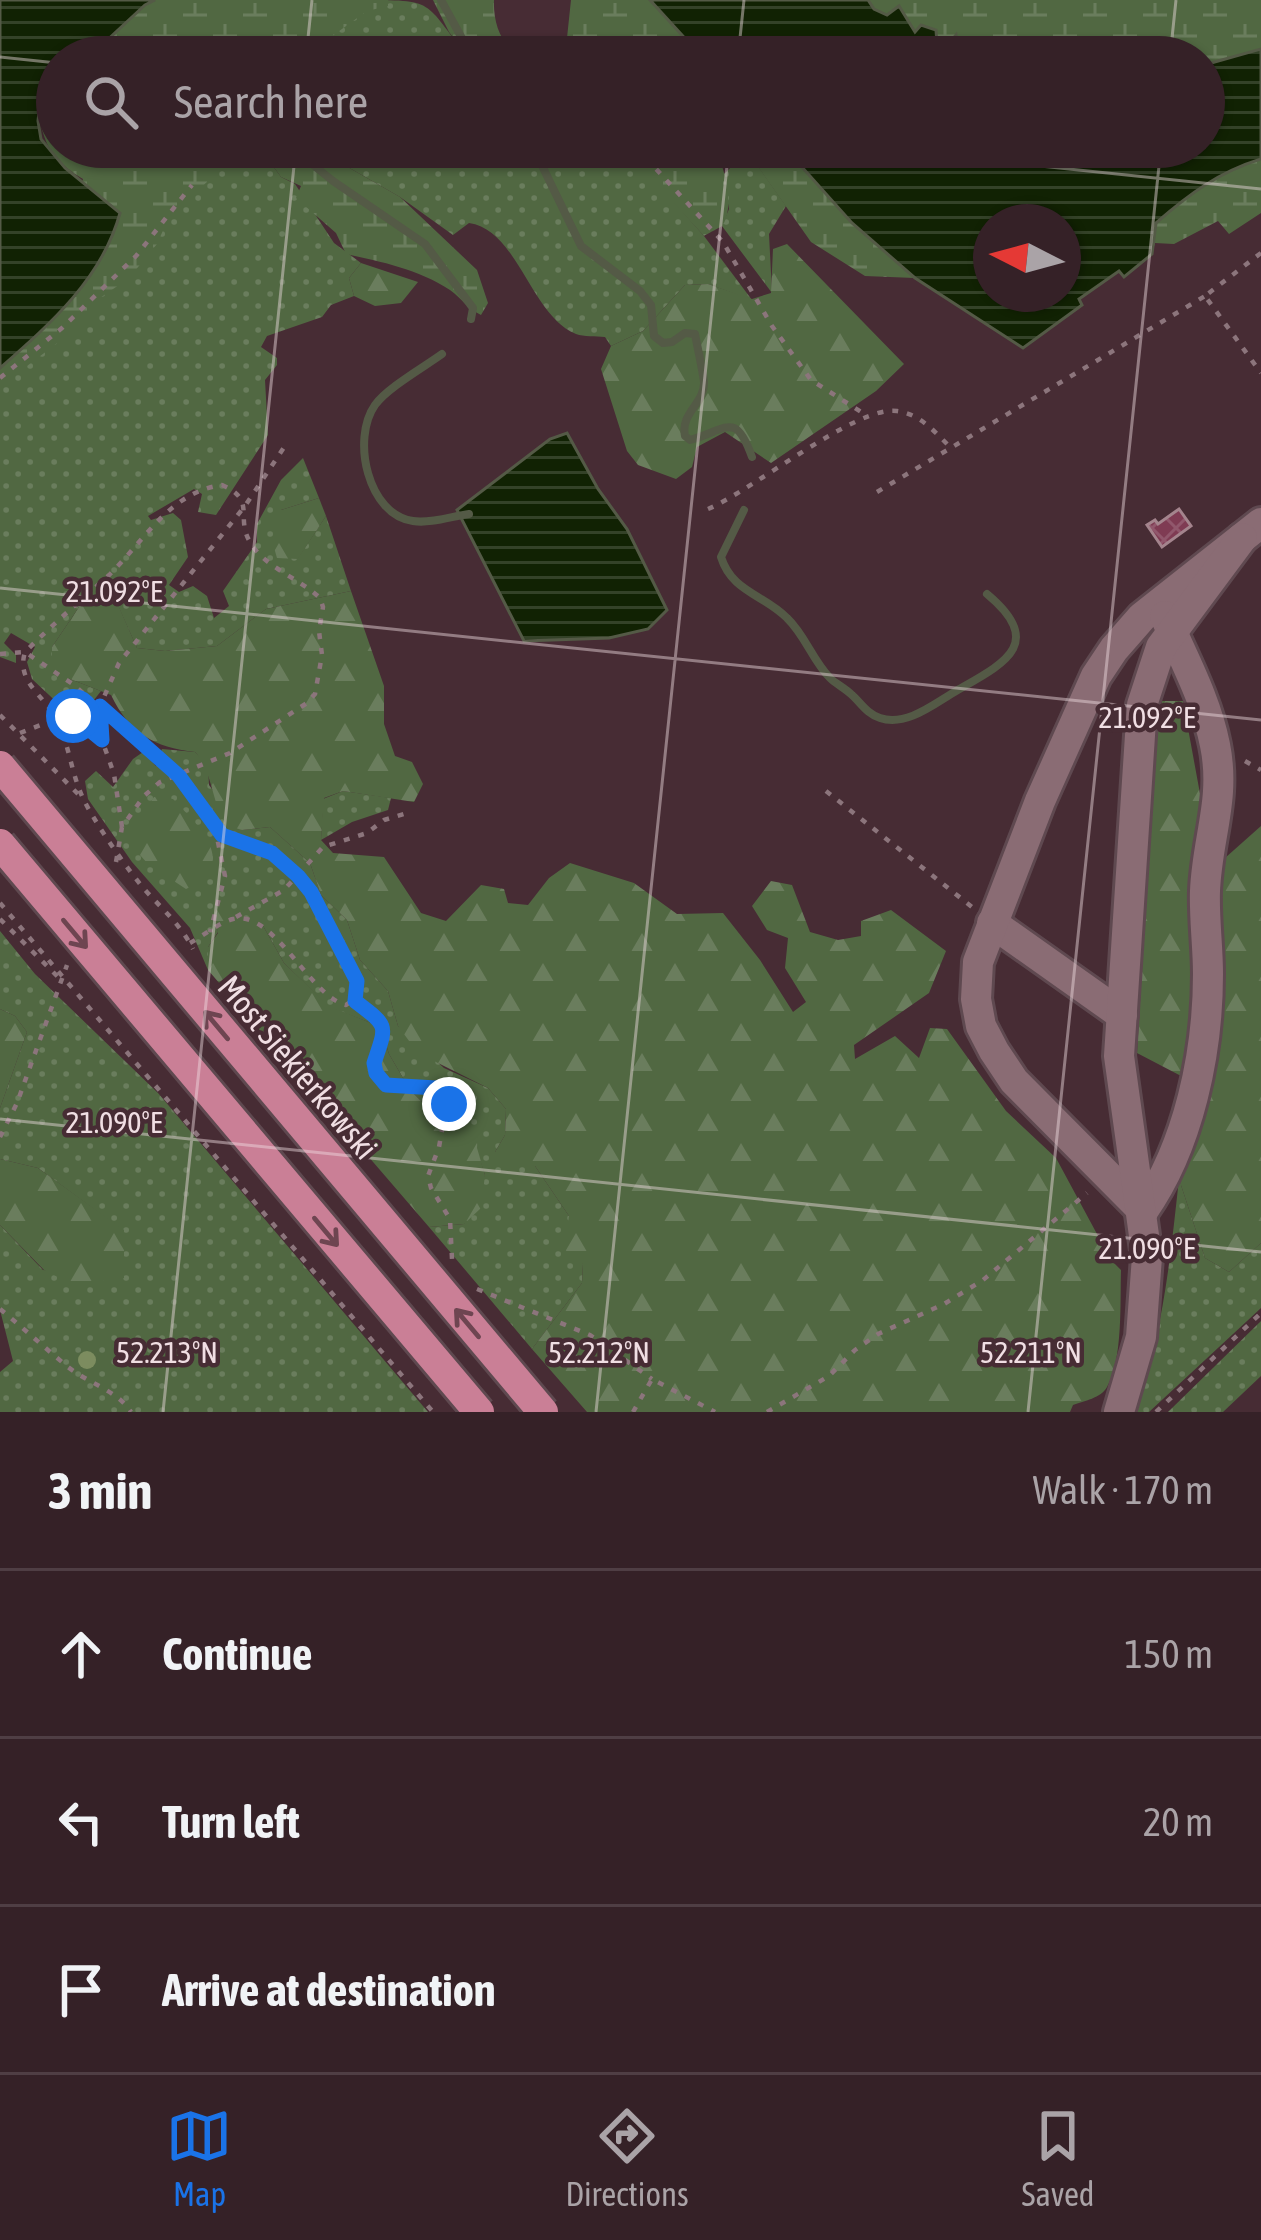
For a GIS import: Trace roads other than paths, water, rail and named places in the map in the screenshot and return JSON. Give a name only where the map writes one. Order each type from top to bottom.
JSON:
[{"type":"main road","name":"Most Siekierkowski","points":[[0,766],[543,1412]]},
{"type":"main road","points":[[0,844],[479,1412]]},
{"type":"lane","points":[[1143,1210],[1014,1081],[981,1026],[976,999],[979,962],[1040,800],[1096,676],[1114,649],[1159,603],[1252,531]]},
{"type":"lane","points":[[1118,1412],[1141,1337],[1147,1256],[1122,1089],[1122,1015],[1142,704],[1161,647],[1252,531]]},
{"type":"lane","points":[[1143,1210],[1160,1187],[1173,1156],[1199,1060],[1208,975],[1205,893],[1220,808],[1215,746],[1205,709],[1159,603]]},
{"type":"lane","points":[[992,923],[1122,1015]]},
{"type":"waterway","points":[[441,0],[461,36]]},
{"type":"waterway","points":[[317,168],[425,244],[473,308],[471,319]]},
{"type":"waterway","points":[[543,168],[581,246],[640,291],[651,305],[654,336],[663,343],[685,333],[695,334],[704,382],[686,421],[685,436],[690,440],[735,428],[752,457]]},
{"type":"waterway","points":[[442,354],[375,405],[364,437],[368,474],[375,491],[397,516],[420,522],[469,514]]},
{"type":"waterway","points":[[744,510],[721,557],[726,569],[740,585],[787,618],[830,678],[880,718],[919,713],[989,671],[1012,651],[1014,626],[987,594]]}]
